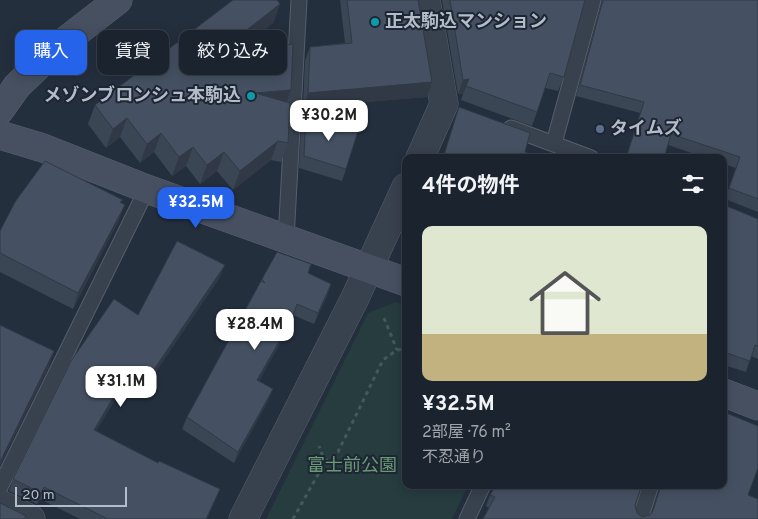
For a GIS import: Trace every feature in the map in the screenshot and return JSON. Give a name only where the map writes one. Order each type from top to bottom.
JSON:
[{"type":"street","points":[[0,110],[17,86],[60,44],[118,0]]},
{"type":"street","points":[[422,154],[448,106],[426,0]]},
{"type":"street","points":[[0,135],[44,148],[147,189],[402,281]]},
{"type":"street","points":[[243,519],[369,269],[402,196]]},
{"type":"street","points":[[727,394],[758,406]]},
{"type":"street","points":[[0,504],[31,519]]},
{"type":"lane","points":[[286,239],[298,0]]},
{"type":"lane","points":[[554,143],[593,0]]},
{"type":"lane","points":[[499,124],[581,154]]},
{"type":"lane","points":[[0,487],[147,189]]},
{"type":"lane","points":[[466,519],[481,489]]},
{"type":"lane","points":[[640,519],[651,489]]},
{"type":"path","points":[[385,321],[397,350]]},
{"type":"path","points":[[325,462],[338,452],[383,360],[397,350],[402,349]]},
{"type":"green space","name":"富士前公園","points":[[396,302],[402,304],[402,489],[466,489],[452,519],[266,519],[368,313]]},
{"type":"building","points":[[233,0],[277,0],[280,4],[247,30],[194,30]]},
{"type":"building","points":[[347,0],[418,0],[432,82],[308,93],[310,47],[352,43]]},
{"type":"building","points":[[450,0],[585,0],[564,77],[550,73],[537,112],[466,86],[469,79],[463,80]]},
{"type":"building","points":[[603,0],[758,0],[758,199],[729,188],[740,157],[671,134],[665,154],[627,154],[644,102],[580,85]]},
{"type":"building","points":[[179,41],[179,75],[287,75],[287,45],[293,44],[291,90],[255,93],[290,103],[288,143],[278,141],[240,171],[224,152],[207,165],[193,147],[179,157],[161,133],[147,144],[127,118],[113,129],[95,105],[134,75],[169,75],[169,49]]},
{"type":"building","points":[[459,107],[530,133],[525,152],[531,154],[444,154]]},
{"type":"building","points":[[306,116],[358,131],[346,169],[304,156]]},
{"type":"building","points":[[45,161],[123,200],[120,202],[125,205],[78,293],[0,253],[0,231],[15,202]]},
{"type":"building","points":[[727,206],[758,219],[758,346],[755,345],[750,361],[727,353]]},
{"type":"building","points":[[177,241],[225,265],[142,387],[126,376],[94,430],[158,463],[159,461],[220,489],[206,519],[108,519],[44,487],[41,493],[13,479],[71,361],[114,299],[138,315]]},
{"type":"building","points":[[277,252],[311,264],[308,273],[331,284],[318,313],[297,304],[292,319],[257,380],[273,389],[238,452],[187,417],[261,281],[265,283],[262,279]]},
{"type":"building","points":[[0,325],[54,351],[0,462]]},
{"type":"building","points":[[727,413],[758,426],[758,468],[748,495],[758,499],[758,519],[483,519],[495,497],[490,495],[494,489],[641,489],[635,505],[637,513],[642,517],[650,515],[660,489],[727,489]]},
{"type":"building","points":[[0,503],[26,516],[24,519],[0,519]]},
{"type":"place","name":"正太駒込マンション","points":[[375,22]]},
{"type":"place","name":"メゾンブロンシュ本駒込","points":[[251,96]]},
{"type":"place","name":"タイムズ","points":[[600,129]]}]
